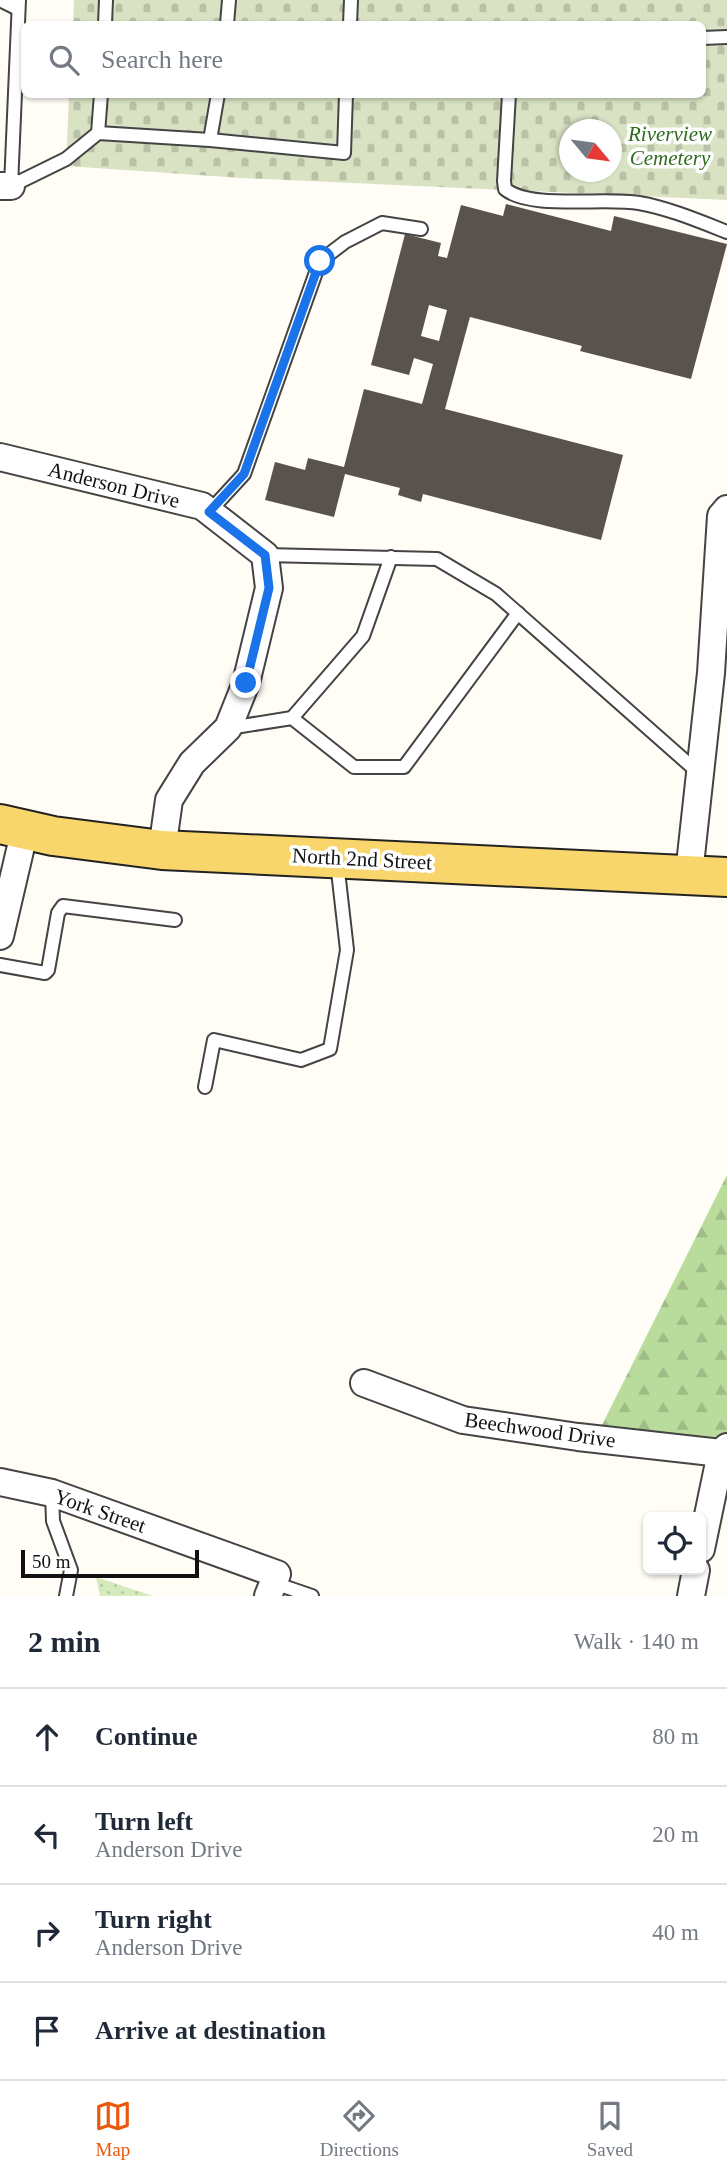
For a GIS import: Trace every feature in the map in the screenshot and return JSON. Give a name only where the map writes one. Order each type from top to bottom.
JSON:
[{"type":"main road","name":"North 2nd Street","points":[[13,826],[53,836],[162,850],[727,877]]},
{"type":"street","name":"Anderson Drive","points":[[0,457],[202,506],[265,555]]},
{"type":"street","points":[[689,874],[701,774],[719,672],[721,516],[727,509]]},
{"type":"street","points":[[162,850],[169,800],[192,762],[228,729],[246,683],[269,588],[265,555]]},
{"type":"street","points":[[0,936],[13,826]]},
{"type":"street","name":"Beechwood Drive","points":[[364,1384],[463,1420],[578,1437],[724,1450]]},
{"type":"street","points":[[706,1527],[724,1450]]},
{"type":"street","name":"York Street","points":[[0,1482],[52,1493],[273,1584]]},
{"type":"street","points":[[691,1596],[695,1575]]},
{"type":"lane","points":[[0,0],[19,4],[6,186],[66,159],[98,133],[344,153],[346,98]]},
{"type":"lane","points":[[105,21],[106,0]]},
{"type":"lane","points":[[227,21],[229,0]]},
{"type":"lane","points":[[350,21],[351,0]]},
{"type":"lane","points":[[706,38],[727,37]]},
{"type":"lane","points":[[98,133],[101,98]]},
{"type":"lane","points":[[210,140],[217,98]]},
{"type":"lane","points":[[509,98],[504,181],[505,189],[513,195],[531,200],[639,202],[727,232]]},
{"type":"lane","points":[[209,512],[244,474],[320,261],[345,242],[382,223],[421,229]]},
{"type":"lane","points":[[265,555],[437,559],[496,594],[701,774]]},
{"type":"lane","points":[[228,729],[292,718],[363,636],[391,557]]},
{"type":"lane","points":[[292,718],[354,767],[404,767],[518,614]]},
{"type":"lane","points":[[205,1087],[214,1040],[302,1060],[330,1049],[347,950],[336,858]]},
{"type":"lane","points":[[0,965],[45,973],[48,970],[58,913],[63,906],[175,920]]},
{"type":"lane","points":[[52,1493],[53,1521],[71,1570],[66,1596]]},
{"type":"lane","points":[[273,1584],[312,1596]]},
{"type":"green space","name":"Riverview Cemetery","points":[[74,0],[727,0],[727,200],[242,178],[66,166],[69,98],[706,98],[706,21],[73,21]]},
{"type":"green space","points":[[727,1175],[727,1443],[602,1425]]},
{"type":"green space","points":[[96,1577],[153,1596],[100,1596]]},
{"type":"building","points":[[506,204],[611,231],[614,216],[727,244],[691,379],[580,351],[582,346],[470,317],[445,409],[623,455],[601,540],[423,494],[421,502],[398,495],[400,488],[345,474],[334,517],[265,500],[275,462],[305,470],[308,458],[344,467],[364,389],[422,404],[433,364],[414,358],[409,375],[371,365],[405,234],[441,243],[438,256],[447,258],[461,205],[503,216]],"holes":[[[429,305],[447,310],[439,341],[421,336]]]},
{"type":"route","points":[[246,683],[269,588],[265,555],[209,512],[244,474],[320,261]]}]
